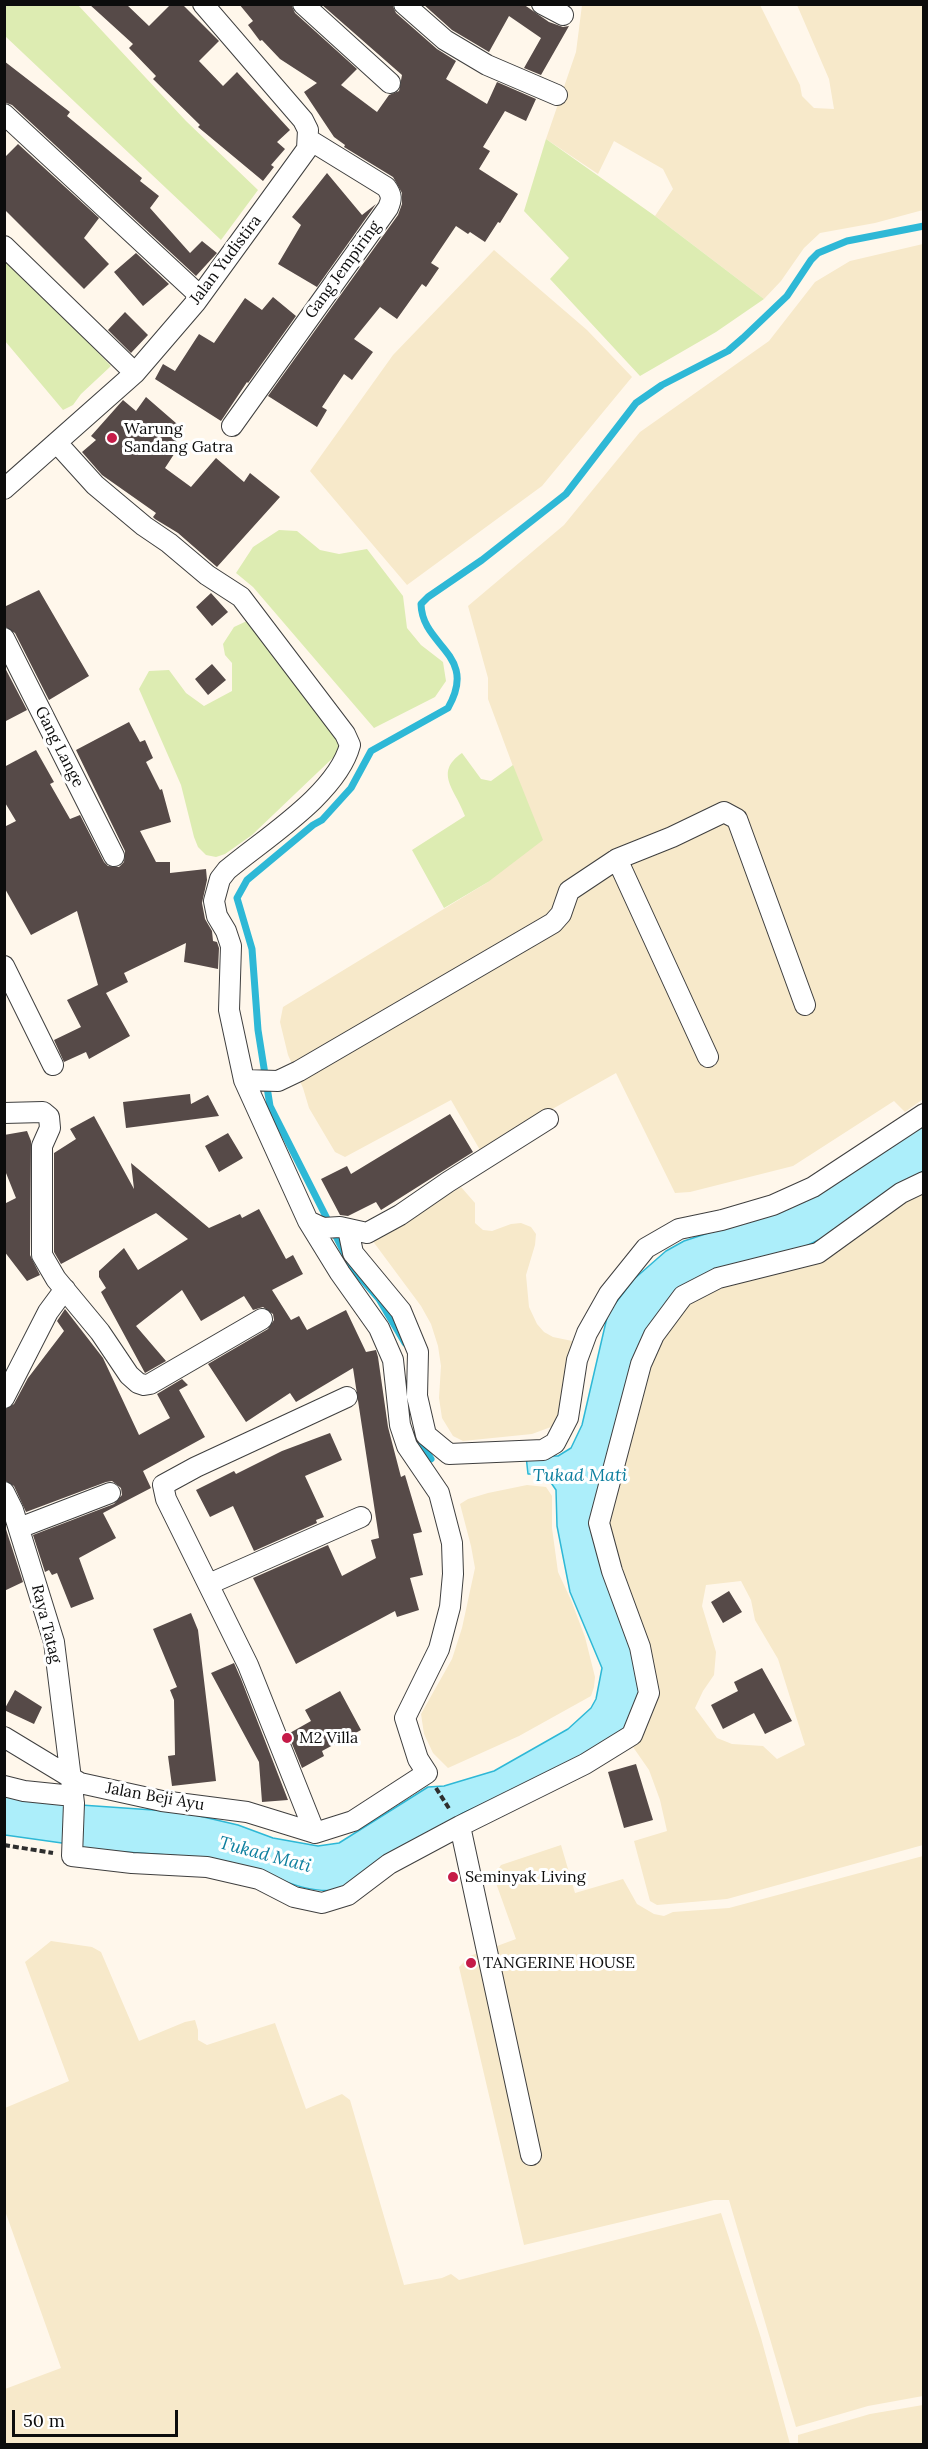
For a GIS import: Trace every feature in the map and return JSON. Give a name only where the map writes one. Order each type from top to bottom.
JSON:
[{"type":"street","points":[[203,4],[303,120],[308,130],[308,139]]},
{"type":"street","points":[[303,4],[390,83]]},
{"type":"street","points":[[404,4],[445,40],[487,65],[557,95]]},
{"type":"street","points":[[542,4],[563,15]]},
{"type":"street","points":[[4,114],[200,296]]},
{"type":"street","name":"Jalan Yudistira","points":[[4,489],[135,373],[200,296],[301,159],[307,149],[308,139]]},
{"type":"street","name":"Gang Jempiring","points":[[232,426],[391,200],[391,194],[386,187],[308,139]]},
{"type":"street","points":[[4,246],[135,373]]},
{"type":"street","points":[[57,443],[95,485],[144,526],[241,597],[332,715],[350,745],[347,758],[330,784],[227,870],[216,888],[214,901],[217,916],[226,931],[231,946],[229,1010],[251,1081],[284,1172],[400,1311],[418,1352],[417,1396],[426,1435],[449,1454],[543,1450],[555,1443],[568,1418],[577,1360],[587,1333],[609,1294],[646,1248],[679,1229],[722,1220],[773,1205],[813,1187],[924,1114]]},
{"type":"street","name":"Gang Lange","points":[[4,638],[114,856]]},
{"type":"street","points":[[251,1081],[278,1081],[554,923],[561,914],[569,891],[617,859],[672,837],[724,812],[737,819],[805,1005]]},
{"type":"street","points":[[617,859],[708,1057]]},
{"type":"street","points":[[4,966],[54,1065]]},
{"type":"street","points":[[5,1112],[43,1112],[51,1122],[42,1146],[42,1254],[48,1267],[64,1289],[100,1332],[129,1375],[138,1383],[144,1386],[262,1318]]},
{"type":"street","points":[[330,1226],[367,1233],[392,1220],[548,1119]]},
{"type":"street","points":[[72,1854],[132,1863],[207,1867],[259,1879],[294,1898],[322,1903],[348,1895],[455,1818],[585,1764],[632,1736],[649,1693],[640,1647],[612,1571],[598,1522],[641,1364],[654,1335],[683,1296],[718,1278],[818,1253],[901,1193],[924,1182]]},
{"type":"street","points":[[330,1226],[340,1273],[380,1328],[393,1359],[400,1425],[407,1446],[439,1492],[452,1543],[453,1574],[450,1607],[439,1649],[405,1718],[418,1759],[427,1773],[353,1821],[315,1833],[248,1665],[166,1498],[163,1485],[188,1471],[347,1397]]},
{"type":"street","points":[[4,1398],[48,1312],[64,1289]]},
{"type":"street","name":"Raya Tatag","points":[[4,1492],[19,1528],[54,1642],[72,1792],[72,1854]]},
{"type":"street","points":[[19,1528],[110,1493]]},
{"type":"street","points":[[209,1584],[361,1517]]},
{"type":"street","name":"Jalan Beji Ayu","points":[[4,1737],[72,1792],[80,1783],[162,1801],[247,1812],[315,1833]]},
{"type":"street","points":[[4,1786],[24,1791],[72,1792]]},
{"type":"street","points":[[455,1818],[531,2155]]},
{"type":"path","points":[[431,1780],[455,1818]]},
{"type":"path","points":[[4,1845],[72,1854]]},
{"type":"shaded area","points":[[582,5],[760,5],[800,85],[802,96],[814,108],[834,109],[829,79],[797,5],[923,5],[923,210],[875,223],[820,233],[804,248],[781,281],[764,299],[655,216],[673,189],[663,169],[614,141],[598,174],[546,139],[576,52]]},
{"type":"shaded area","points":[[923,244],[923,1099],[905,1112],[894,1101],[793,1166],[690,1192],[675,1193],[616,1073],[480,1150],[451,1100],[345,1157],[335,1152],[309,1108],[288,1055],[280,1022],[283,1007],[488,882],[517,777],[488,699],[488,678],[468,606],[564,525],[640,432],[769,341],[815,282],[850,261]]},
{"type":"shaded area","points":[[494,250],[587,330],[632,377],[542,486],[407,585],[310,471],[393,355]]},
{"type":"shaded area","points":[[461,1187],[475,1203],[475,1223],[483,1230],[492,1231],[521,1223],[531,1227],[536,1234],[526,1275],[529,1307],[537,1324],[544,1332],[553,1337],[577,1342],[558,1420],[551,1427],[532,1434],[463,1441],[453,1436],[442,1418],[439,1398],[441,1366],[431,1324],[421,1306],[372,1240]]},
{"type":"shaded area","points":[[923,1190],[923,1845],[727,1899],[657,1905],[650,1901],[634,1841],[667,1831],[660,1800],[649,1770],[633,1747],[639,1741],[629,1594],[607,1523],[649,1367],[661,1339],[688,1303],[721,1286],[772,1273]],"holes":[[[741,1581],[751,1600],[755,1620],[778,1659],[805,1745],[777,1759],[763,1746],[732,1744],[717,1738],[695,1708],[714,1675],[716,1652],[702,1606],[706,1585]]]},
{"type":"shaded area","points":[[527,1485],[546,1487],[552,1496],[552,1528],[558,1572],[585,1637],[595,1677],[594,1687],[591,1696],[519,1736],[448,1768],[433,1753],[424,1734],[421,1714],[452,1659],[462,1628],[475,1568],[460,1504],[488,1493]]},
{"type":"shaded area","points":[[561,1845],[575,1893],[623,1879],[637,1904],[654,1914],[664,1916],[673,1912],[729,1908],[923,1856],[923,2396],[868,2406],[796,2427],[729,2200],[714,2200],[524,2245],[459,1967],[470,1956],[516,1939],[496,1883],[496,1873],[501,1865]]},
{"type":"shaded area","points":[[51,1941],[92,1947],[101,1952],[139,2041],[195,2020],[198,2040],[207,2045],[275,2023],[306,2109],[342,2094],[350,2100],[404,2285],[442,2278],[451,2274],[459,2280],[721,2213],[761,2338],[790,2444],[5,2444],[5,2389],[61,2368],[4,2208],[5,2108],[69,2081],[25,1962]]},
{"type":"shaded area","points":[[923,2405],[923,2444],[798,2444],[798,2435],[870,2414]]},
{"type":"green space","points":[[4,5],[78,5],[186,121],[258,190],[221,240],[5,36]]},
{"type":"green space","points":[[546,139],[655,216],[764,299],[716,332],[640,376],[550,279],[569,258],[524,211]]},
{"type":"green space","points":[[4,255],[111,366],[81,394],[73,405],[63,410],[5,341]]},
{"type":"green space","points":[[279,530],[297,531],[320,550],[339,554],[367,549],[403,596],[407,628],[421,645],[443,662],[446,681],[435,697],[374,728],[253,587],[236,573],[253,547]]},
{"type":"green space","points":[[249,620],[339,740],[339,752],[252,835],[225,854],[216,857],[206,855],[198,847],[181,785],[139,689],[149,671],[169,670],[186,693],[204,706],[232,691],[232,663],[225,655],[223,644],[234,627]]},
{"type":"green space","points":[[462,753],[481,779],[491,781],[513,765],[543,840],[488,882],[444,908],[412,850],[465,816],[448,775],[453,760]]},
{"type":"water","name":"Tukad Mati","points":[[923,1122],[923,1171],[825,1237],[789,1254],[674,1298],[599,1510],[646,1695],[635,1725],[596,1753],[463,1813],[338,1890],[294,1885],[238,1864],[205,1858],[80,1849],[69,1844],[5,1835],[5,1793],[81,1805],[182,1812],[238,1825],[273,1838],[318,1846],[339,1843],[428,1787],[444,1786],[494,1771],[568,1729],[591,1708],[596,1699],[602,1668],[570,1592],[557,1526],[556,1490],[545,1474],[528,1474],[526,1456],[558,1456],[571,1448],[582,1425],[608,1313],[634,1279],[666,1251],[684,1241],[745,1221]]},
{"type":"building","points":[[89,4],[126,4],[149,26],[171,4],[182,4],[219,41],[199,61],[223,86],[237,72],[290,130],[277,142],[285,149],[271,165],[274,167],[263,181],[198,127],[200,125],[153,79],[156,76],[129,48],[133,44]]},
{"type":"building","points":[[239,4],[291,4],[295,13],[357,69],[341,85],[377,112],[389,95],[399,91],[402,75],[321,4],[392,4],[396,13],[437,49],[456,61],[446,79],[487,104],[497,82],[536,99],[526,121],[505,111],[483,147],[490,151],[479,169],[518,194],[500,223],[498,222],[485,242],[456,226],[431,263],[439,268],[426,287],[422,284],[397,319],[380,307],[354,339],[373,352],[352,380],[344,374],[322,407],[327,410],[317,427],[268,396],[398,215],[402,204],[402,193],[393,177],[344,147],[345,145],[334,137],[304,92],[317,83],[280,59],[262,40],[260,41],[248,25],[253,21]]},
{"type":"building","points":[[423,4],[523,4],[549,22],[563,27],[569,26],[541,75],[524,68],[541,38],[509,16],[489,52],[452,30]]},
{"type":"building","points":[[4,61],[70,112],[67,116],[142,178],[140,181],[159,196],[150,208],[190,253],[202,241],[217,253],[196,276],[12,105],[4,102]]},
{"type":"building","points":[[18,144],[99,218],[84,238],[109,264],[84,289],[4,209],[4,158]]},
{"type":"building","points":[[327,173],[362,215],[376,204],[317,287],[278,264],[301,225],[292,217]]},
{"type":"building","points":[[136,253],[169,284],[143,306],[114,272]]},
{"type":"building","points":[[273,297],[296,316],[221,421],[155,379],[163,364],[175,371],[199,334],[214,343],[245,298],[262,310]]},
{"type":"building","points":[[125,312],[148,335],[131,353],[108,330]]},
{"type":"building","points":[[146,397],[184,430],[176,442],[180,445],[165,468],[191,487],[216,458],[244,482],[250,473],[280,497],[217,567],[178,533],[155,519],[153,517],[156,513],[102,475],[82,452],[96,440],[91,436],[123,400],[136,411]]},
{"type":"building","points":[[39,590],[89,676],[49,700],[15,633],[4,626],[4,607]]},
{"type":"building","points":[[211,593],[228,612],[212,626],[196,607]]},
{"type":"building","points":[[212,664],[226,680],[208,695],[195,679]]},
{"type":"building","points":[[4,666],[27,710],[4,722]]},
{"type":"building","points":[[129,722],[140,742],[145,740],[153,758],[146,762],[160,790],[162,789],[171,822],[140,831],[156,862],[170,862],[170,873],[206,869],[207,880],[202,903],[205,919],[212,931],[213,941],[217,942],[219,948],[218,969],[184,962],[186,943],[124,973],[128,982],[106,993],[130,1036],[89,1059],[86,1052],[64,1062],[54,1040],[81,1027],[67,1000],[98,985],[77,911],[31,935],[4,887],[4,827],[16,821],[4,801],[4,767],[36,750],[54,782],[50,784],[70,819],[80,815],[104,862],[108,866],[119,867],[124,862],[125,851],[76,750]]},
{"type":"building","points":[[190,1094],[191,1104],[208,1095],[219,1116],[126,1128],[123,1102]]},
{"type":"building","points":[[450,1114],[473,1152],[381,1210],[376,1202],[348,1216],[340,1215],[321,1179],[347,1166],[351,1174]]},
{"type":"building","points":[[94,1116],[134,1189],[131,1163],[209,1228],[240,1214],[242,1218],[259,1209],[286,1259],[293,1255],[303,1274],[272,1290],[291,1320],[299,1316],[307,1330],[346,1310],[366,1352],[376,1350],[388,1427],[401,1477],[405,1475],[422,1532],[413,1534],[423,1575],[410,1578],[419,1610],[397,1617],[395,1611],[296,1664],[253,1578],[328,1545],[342,1576],[376,1558],[371,1540],[379,1538],[353,1368],[296,1402],[290,1393],[246,1422],[208,1364],[268,1329],[274,1320],[273,1314],[263,1307],[253,1310],[244,1296],[201,1321],[182,1290],[136,1326],[166,1361],[145,1373],[101,1292],[106,1288],[99,1277],[99,1271],[124,1248],[138,1270],[188,1239],[156,1213],[61,1264],[54,1252],[54,1153],[76,1139],[70,1129]]},
{"type":"building","points":[[27,1131],[31,1141],[30,1255],[40,1275],[27,1281],[4,1251],[4,1204],[16,1198],[4,1168],[4,1135]]},
{"type":"building","points":[[228,1133],[243,1158],[219,1172],[205,1146]]},
{"type":"building","points":[[65,1309],[103,1358],[139,1435],[170,1418],[157,1394],[182,1379],[188,1385],[179,1390],[205,1437],[143,1471],[151,1488],[103,1513],[116,1538],[79,1558],[94,1599],[71,1608],[57,1573],[52,1575],[49,1570],[45,1572],[33,1535],[114,1504],[122,1495],[121,1488],[112,1481],[106,1482],[26,1512],[14,1486],[4,1480],[4,1410],[14,1404],[28,1378],[64,1331],[57,1321]]},
{"type":"building","points":[[330,1433],[342,1460],[305,1476],[324,1517],[316,1520],[317,1523],[254,1551],[233,1506],[210,1517],[196,1490],[234,1471],[236,1474],[282,1451]]},
{"type":"building","points":[[4,1523],[23,1582],[4,1591]]},
{"type":"building","points":[[729,1591],[742,1612],[723,1623],[711,1602]]},
{"type":"building","points":[[191,1613],[198,1630],[216,1781],[172,1786],[168,1756],[175,1755],[174,1700],[170,1690],[177,1687],[153,1629]]},
{"type":"building","points":[[234,1663],[288,1800],[262,1802],[259,1762],[211,1673]]},
{"type":"building","points":[[762,1668],[792,1721],[765,1734],[754,1713],[723,1729],[711,1705],[738,1691],[734,1682]]},
{"type":"building","points":[[15,1690],[42,1707],[34,1724],[4,1710]]},
{"type":"building","points":[[340,1691],[361,1730],[322,1751],[324,1756],[302,1768],[288,1734],[311,1721],[305,1710]]},
{"type":"building","points":[[636,1764],[653,1820],[624,1828],[608,1772]]},
{"type":"waterway","points":[[405,1343],[379,1299],[352,1268],[270,1106],[258,1030],[252,949],[237,898],[247,880],[322,820],[351,788],[371,751],[448,708],[456,690],[457,675],[453,663],[424,619],[421,604],[428,597],[482,560],[566,494],[636,403],[662,385],[728,351],[743,338],[787,296],[818,253],[847,241],[924,226]]},
{"type":"waterway","points":[[419,1439],[431,1459]]},
{"type":"place","name":"Warung Sandang Gatra","points":[[112,438]]},
{"type":"place","name":"M2 Villa","points":[[287,1738]]},
{"type":"place","name":"Seminyak Living","points":[[453,1877]]},
{"type":"place","name":"TANGERINE HOUSE","points":[[471,1963]]}]
